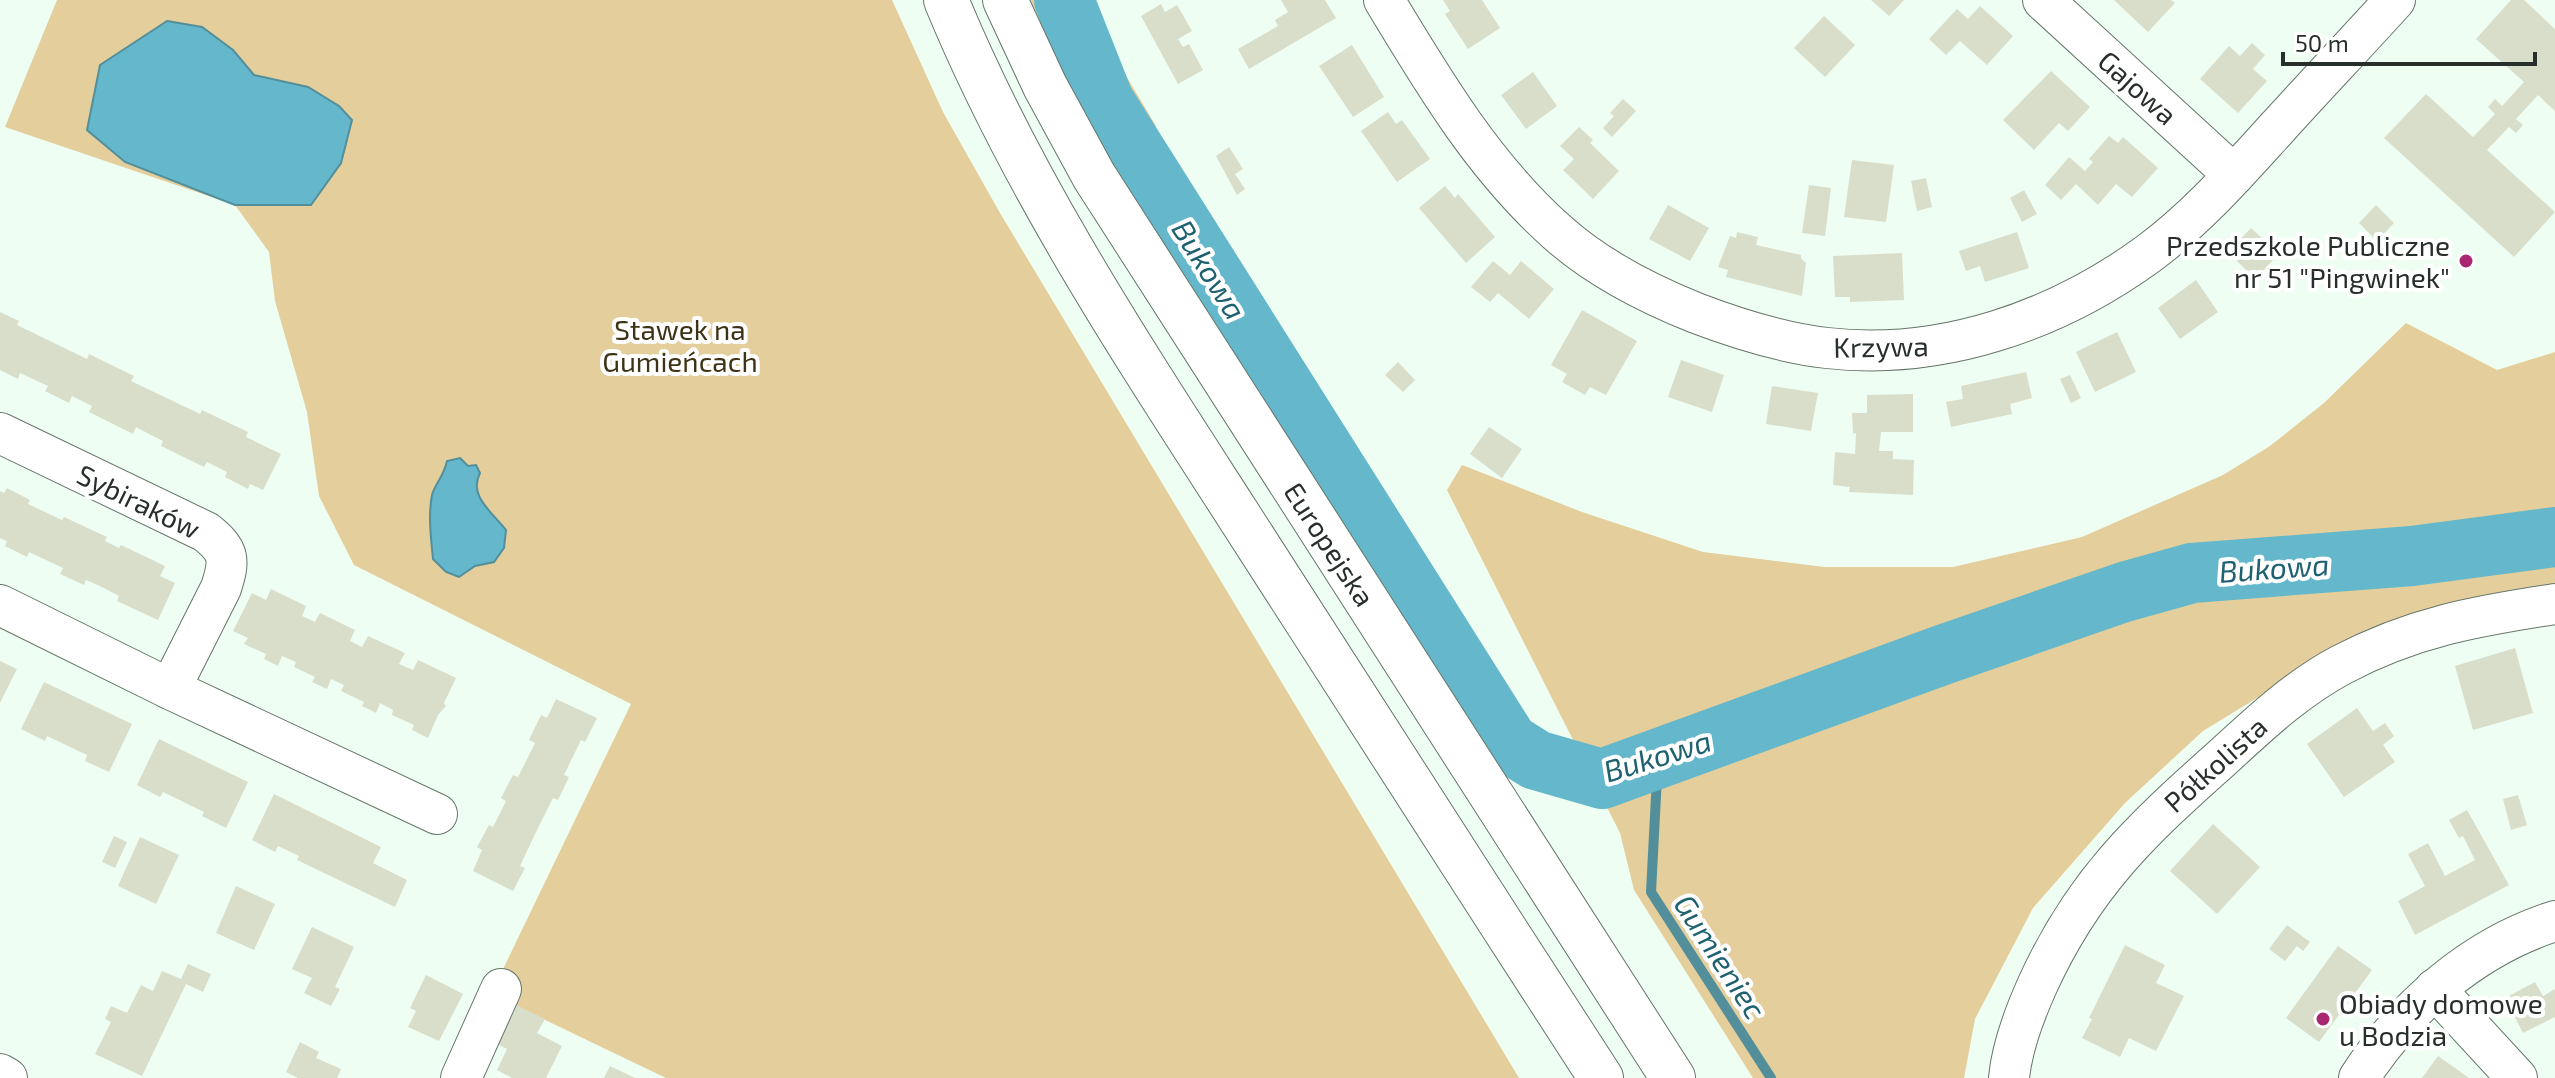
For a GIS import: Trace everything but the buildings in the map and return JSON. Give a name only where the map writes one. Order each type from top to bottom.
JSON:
[{"type":"main road","points":[[946,0],[1009,136],[1065,238],[1161,395],[1601,1078]]},
{"type":"main road","name":"Europejska","points":[[1005,0],[1045,86],[1094,176],[1673,1078]]},
{"type":"street","name":"Krzywa","points":[[1384,0],[1478,145],[1523,199],[1559,234],[1591,259],[1647,291],[1716,320],[1827,348],[1899,349],[1936,346],[2020,323],[2104,284],[2145,256],[2180,230],[2234,175],[2395,0]]},
{"type":"street","name":"Gajowa","points":[[2043,0],[2234,175]]},
{"type":"street","name":"Sybiraków","points":[[0,433],[206,532],[218,541],[226,554],[227,570],[170,689]]},
{"type":"street","name":"Półkolista","points":[[2009,1078],[2017,1038],[2045,969],[2103,873],[2154,818],[2270,715],[2306,686],[2340,666],[2406,636],[2473,617],[2555,604]]},
{"type":"street","points":[[0,605],[170,689],[437,814]]},
{"type":"street","points":[[2359,1078],[2390,1035],[2435,989],[2469,963],[2517,936],[2555,921]]},
{"type":"street","points":[[461,1078],[501,989]]},
{"type":"street","points":[[2435,989],[2517,1078]]},
{"type":"street","points":[[0,1074],[7,1078]]},
{"type":"green space","name":"Stawek na Gumieńcach","points":[[57,0],[892,0],[943,112],[1000,213],[1519,1078],[666,1078],[491,994],[631,704],[354,565],[319,496],[307,412],[275,301],[269,252],[235,205],[5,127]]},
{"type":"green space","points":[[1030,0],[1081,0],[1156,126],[1114,162],[1055,56]]},
{"type":"green space","points":[[2406,323],[2497,370],[2555,352],[2555,591],[2368,630],[2203,731],[2125,803],[2033,908],[1975,1019],[1964,1078],[1753,1078],[1634,890],[1620,833],[1447,490],[1462,465],[1582,512],[1703,552],[1824,567],[1953,567],[2082,537],[2223,475],[2270,446],[2324,403]]},
{"type":"water","points":[[167,21],[202,27],[233,50],[254,75],[308,87],[339,106],[352,120],[341,163],[311,205],[235,205],[125,162],[87,130],[100,65]]},
{"type":"water","points":[[460,458],[468,466],[476,465],[480,473],[477,481],[479,496],[506,530],[504,548],[494,562],[475,566],[459,577],[446,572],[433,559],[430,519],[432,495],[447,461]]},
{"type":"waterway","name":"Bukowa","points":[[1064,0],[1104,101],[1509,743],[1536,760],[1602,779],[1945,654],[2124,592],[2192,573],[2412,556],[2555,537]]},
{"type":"waterway","name":"Gumieniec","points":[[1658,758],[1651,892],[1771,1078]]},
{"type":"place","name":"Przedszkole Publiczne nr 51 \"Pingwinek\"","points":[[2466,261]]},
{"type":"place","name":"Obiady domowe u Bodzia","points":[[2323,1019]]}]
